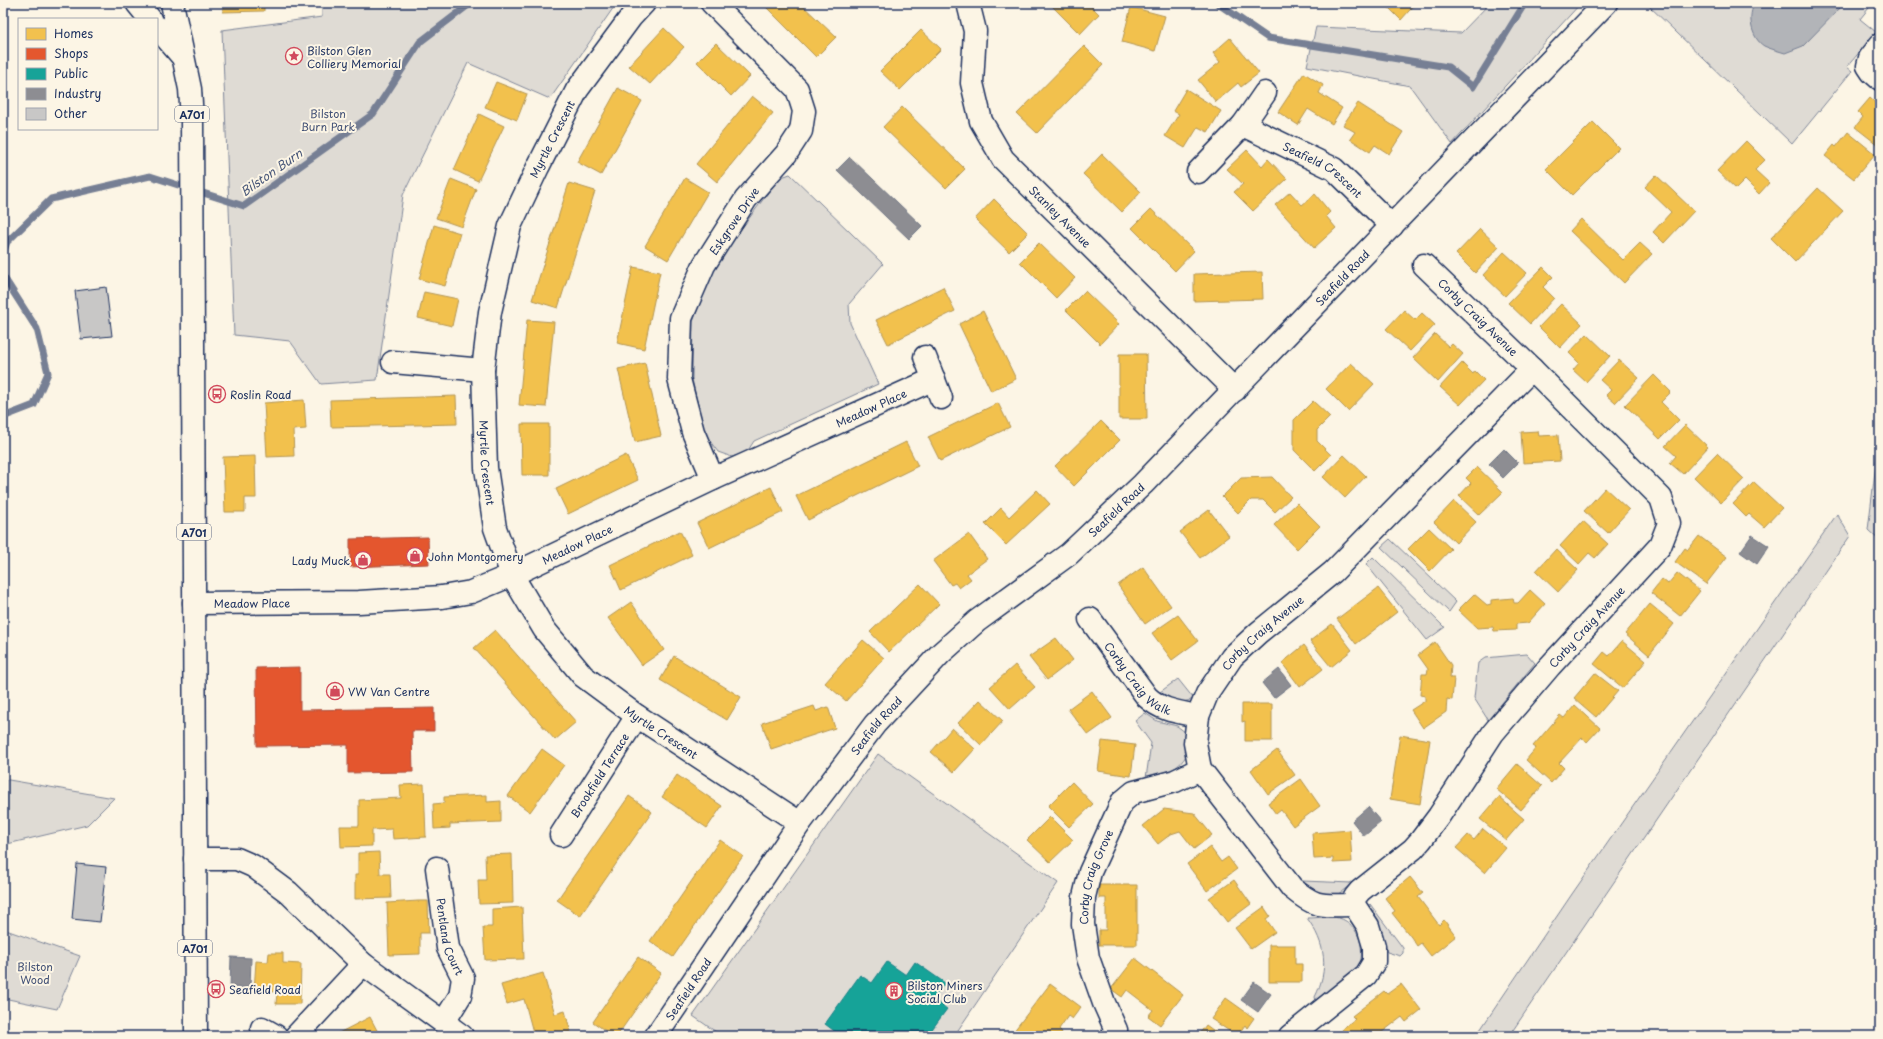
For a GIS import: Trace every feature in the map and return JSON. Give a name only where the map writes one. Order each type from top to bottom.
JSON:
[{"type":"street","points":[[136,3],[149,18]]},
{"type":"street","name":"A701","points":[[172,3],[190,89],[192,112],[196,1036]]},
{"type":"street","name":"Myrtle Crescent","points":[[644,3],[631,17],[577,90],[510,226],[490,312],[482,370],[486,468],[495,528],[512,575],[544,629],[583,676],[637,716],[800,822]]},
{"type":"street","name":"Eskgrove Drive","points":[[712,3],[797,89],[804,111],[802,131],[786,154],[746,199],[704,265],[681,318],[679,379],[693,432],[713,479]]},
{"type":"street","name":"Stanley Avenue","points":[[968,3],[975,31],[972,83],[981,121],[1003,159],[1235,390]]},
{"type":"street","name":"Seafield Road","points":[[656,1036],[800,822],[875,724],[940,654],[977,621],[1069,554],[1144,484],[1606,3]]},
{"type":"street","name":"A701","points":[[158,28],[182,56]]},
{"type":"street","points":[[1880,45],[1870,58],[1868,66],[1880,79]]},
{"type":"street","points":[[1198,172],[1244,124],[1265,93]]},
{"type":"street","name":"Seafield Crescent","points":[[1244,124],[1334,169],[1392,226]]},
{"type":"street","name":"Corby Craig Avenue","points":[[1424,265],[1532,369],[1661,498],[1669,523],[1660,546],[1550,666],[1493,733],[1439,816],[1413,849],[1360,891],[1355,897],[1354,905],[1320,905],[1308,902],[1292,888],[1200,769],[1195,743],[1198,716],[1207,694],[1232,657],[1258,633],[1333,572],[1532,369]]},
{"type":"street","name":"Meadow Place","points":[[194,603],[359,602],[442,597],[471,592],[512,575],[713,479],[937,388],[925,357]]},
{"type":"street","points":[[393,362],[482,370]]},
{"type":"street","name":"Corby Craig Walk","points":[[1090,620],[1147,697],[1156,705],[1165,710],[1198,716]]},
{"type":"street","name":"Brookfield Terrace","points":[[561,835],[637,716]]},
{"type":"street","name":"Corby Craig Grove","points":[[1112,1036],[1116,1030],[1104,1003],[1088,958],[1083,924],[1084,897],[1090,872],[1122,802],[1134,792],[1174,781],[1200,769]]},
{"type":"street","points":[[195,859],[237,859],[253,866],[288,892],[363,964],[462,1036]]},
{"type":"street","name":"Pentland Court","points":[[437,868],[448,948],[463,978],[460,996],[444,1022]]},
{"type":"street","points":[[1290,1036],[1366,976],[1374,962],[1374,946],[1368,926],[1354,905]]},
{"type":"street","points":[[296,1036],[363,964]]},
{"type":"green space","name":"Bilston Burn Park","points":[[322,3],[616,4],[550,99],[468,63],[403,195],[377,380],[321,384],[290,341],[234,335],[222,30],[322,17]]},
{"type":"green space","points":[[1490,3],[1581,3],[1452,144],[1410,86],[1307,66],[1316,27],[1461,33]]},
{"type":"green space","points":[[1646,3],[1873,3],[1860,19],[1876,32],[1847,67],[1852,71],[1792,144]]},
{"type":"green space","points":[[790,174],[883,264],[849,304],[850,323],[878,384],[754,441],[747,452],[732,457],[718,452],[704,433],[692,379],[693,322],[713,267],[779,178]]},
{"type":"green space","points":[[1880,429],[1880,541],[1868,530]]},
{"type":"green space","points":[[1837,514],[1850,536],[1509,1036],[1476,1036],[1572,894]]},
{"type":"green space","points":[[1390,539],[1456,602],[1449,612],[1381,547]]},
{"type":"green space","points":[[1373,557],[1445,627],[1427,640],[1366,564]]},
{"type":"green space","points":[[1527,654],[1535,663],[1488,720],[1474,698],[1478,663],[1485,658]]},
{"type":"green space","points":[[1178,679],[1194,699],[1180,702],[1168,698],[1160,692]]},
{"type":"green space","points":[[1145,713],[1157,721],[1177,726],[1185,732],[1187,754],[1175,768],[1170,771],[1146,778],[1151,743],[1135,721]]},
{"type":"green space","points":[[878,754],[1058,883],[954,1036],[722,1036],[693,1016]]},
{"type":"green space","points":[[3,779],[114,798],[87,825],[3,845]]},
{"type":"green space","points":[[1303,881],[1352,883],[1339,894],[1327,898],[1316,894]]},
{"type":"green space","points":[[1370,904],[1403,948],[1403,953],[1400,956],[1387,952],[1370,914]]},
{"type":"green space","points":[[1335,917],[1346,921],[1357,933],[1361,948],[1360,964],[1357,971],[1316,1001],[1315,997],[1324,967],[1322,947],[1307,918]]},
{"type":"green space","name":"Bilston Wood","points":[[3,929],[80,956],[57,1009],[3,998]]},
{"type":"shaded area","points":[[1755,3],[1845,3],[1803,46],[1785,53],[1764,46],[1756,38],[1753,32],[1751,20],[1751,14]]},
{"type":"building: Homes","points":[[223,3],[264,3],[264,11],[223,12]]},
{"type":"building: Homes","points":[[762,3],[800,3],[836,37],[816,57]]},
{"type":"building: Homes","points":[[1049,3],[1088,3],[1099,14],[1080,34]]},
{"type":"building: Homes","points":[[1384,3],[1416,3],[1401,20]]},
{"type":"building: Homes","points":[[1131,7],[1165,16],[1155,51],[1122,42]]},
{"type":"building: Homes","points":[[664,28],[684,47],[650,84],[629,66]]},
{"type":"building: Homes","points":[[921,30],[941,49],[900,90],[880,71]]},
{"type":"building: Homes","points":[[1230,38],[1259,73],[1241,87],[1238,83],[1216,102],[1198,80],[1220,62],[1213,53]]},
{"type":"building: Homes","points":[[716,43],[750,76],[731,96],[697,62]]},
{"type":"building: Homes","points":[[1084,46],[1103,65],[1037,133],[1017,114]]},
{"type":"building: Homes","points":[[1304,73],[1323,85],[1319,93],[1342,108],[1332,124],[1308,109],[1298,125],[1278,112]]},
{"type":"building: Homes","points":[[496,82],[527,94],[517,120],[485,107]]},
{"type":"building: Homes","points":[[618,88],[642,101],[601,175],[577,162]]},
{"type":"building: Homes","points":[[1186,89],[1221,111],[1208,132],[1198,127],[1185,148],[1165,136],[1179,114],[1173,111]]},
{"type":"building: Homes","points":[[752,96],[773,113],[717,182],[696,164]]},
{"type":"building: Homes","points":[[1870,98],[1880,107],[1880,143],[1878,145],[1855,127],[1863,117],[1858,112]]},
{"type":"building: Homes","points":[[1358,103],[1403,132],[1389,154],[1375,145],[1370,152],[1350,139],[1355,132],[1343,125]]},
{"type":"building: Homes","points":[[902,107],[965,169],[946,188],[883,127]]},
{"type":"building: Homes","points":[[479,114],[504,126],[478,181],[454,170]]},
{"type":"building: Homes","points":[[1593,122],[1619,148],[1572,195],[1546,169]]},
{"type":"building: Homes","points":[[1848,132],[1875,154],[1854,179],[1825,156],[1834,145],[1836,147]]},
{"type":"building: Homes","points":[[1746,141],[1765,160],[1755,170],[1769,183],[1759,194],[1745,180],[1736,189],[1717,171]]},
{"type":"building: Homes","points":[[1247,150],[1262,166],[1268,159],[1287,179],[1253,211],[1234,192],[1243,184],[1227,169]]},
{"type":"building: Homes","points":[[1102,154],[1141,192],[1122,212],[1083,174]]},
{"type":"building: Homes","points":[[1656,175],[1694,211],[1664,243],[1653,232],[1671,212],[1645,187]]},
{"type":"building: Homes","points":[[685,178],[708,192],[668,260],[645,246]]},
{"type":"building: Homes","points":[[451,179],[476,189],[462,227],[436,218]]},
{"type":"building: Homes","points":[[569,183],[595,191],[558,308],[532,300]]},
{"type":"building: Homes","points":[[1818,188],[1843,211],[1795,262],[1771,238]]},
{"type":"building: Homes","points":[[1290,192],[1302,205],[1315,194],[1330,212],[1326,216],[1336,228],[1314,248],[1275,205]]},
{"type":"building: Homes","points":[[994,199],[1028,233],[1009,252],[975,219]]},
{"type":"building: Homes","points":[[1151,209],[1194,251],[1175,271],[1132,228]]},
{"type":"building: Homes","points":[[1581,219],[1623,260],[1640,243],[1652,254],[1624,283],[1570,231]]},
{"type":"building: Homes","points":[[434,225],[460,233],[445,286],[419,279]]},
{"type":"building: Homes","points":[[1480,229],[1499,247],[1475,273],[1456,254]]},
{"type":"building: Homes","points":[[1039,243],[1075,278],[1056,298],[1020,262]]},
{"type":"building: Homes","points":[[1504,252],[1527,273],[1505,296],[1483,275]]},
{"type":"building: Homes","points":[[633,267],[660,272],[644,349],[617,343]]},
{"type":"building: Homes","points":[[1543,267],[1553,277],[1543,287],[1554,298],[1530,324],[1508,303]]},
{"type":"building: Homes","points":[[1262,272],[1263,299],[1194,301],[1194,274]]},
{"type":"building: Homes","points":[[943,287],[955,311],[888,344],[876,320]]},
{"type":"building: Homes","points":[[1085,291],[1119,324],[1100,344],[1066,310]]},
{"type":"building: Homes","points":[[424,292],[458,299],[452,326],[418,318]]},
{"type":"building: Homes","points":[[1561,304],[1582,324],[1560,348],[1539,327]]},
{"type":"building: Homes","points":[[1404,310],[1415,320],[1422,313],[1435,325],[1410,351],[1386,329]]},
{"type":"building: Homes","points":[[983,311],[1016,379],[991,391],[959,324]]},
{"type":"building: Homes","points":[[527,320],[554,322],[546,407],[519,405]]},
{"type":"building: Homes","points":[[1435,334],[1449,347],[1452,344],[1463,354],[1438,382],[1413,358]]},
{"type":"building: Homes","points":[[1587,334],[1610,356],[1586,382],[1573,370],[1579,363],[1569,353]]},
{"type":"building: Homes","points":[[1119,354],[1146,354],[1147,419],[1119,419]]},
{"type":"building: Homes","points":[[1619,360],[1639,378],[1615,403],[1606,395],[1611,390],[1600,380]]},
{"type":"building: Homes","points":[[645,363],[661,436],[635,442],[618,369]]},
{"type":"building: Homes","points":[[1351,363],[1374,384],[1348,411],[1326,389]]},
{"type":"building: Homes","points":[[1462,363],[1473,374],[1475,371],[1484,380],[1460,405],[1440,387]]},
{"type":"building: Homes","points":[[1654,375],[1671,392],[1661,402],[1679,420],[1660,439],[1625,405]]},
{"type":"building: Homes","points":[[456,396],[457,424],[331,427],[330,400]]},
{"type":"building: Homes","points":[[304,400],[306,429],[293,430],[294,456],[267,457],[264,403]]},
{"type":"building: Homes","points":[[1313,401],[1330,417],[1317,430],[1317,441],[1331,455],[1315,471],[1294,450],[1294,420]]},
{"type":"building: Homes","points":[[998,403],[1010,427],[940,461],[928,437]]},
{"type":"building: Homes","points":[[1101,421],[1120,440],[1074,486],[1055,466]]},
{"type":"building: Homes","points":[[521,424],[549,424],[549,475],[522,475]]},
{"type":"building: Homes","points":[[1685,425],[1708,447],[1683,474],[1670,463],[1676,456],[1665,446]]},
{"type":"building: Homes","points":[[1538,431],[1539,436],[1558,435],[1560,461],[1523,463],[1521,432]]},
{"type":"building: Homes","points":[[906,442],[918,466],[808,520],[796,496]]},
{"type":"building: Homes","points":[[1717,453],[1744,479],[1721,503],[1694,477]]},
{"type":"building: Homes","points":[[626,455],[638,480],[568,514],[556,489]]},
{"type":"building: Homes","points":[[1344,455],[1366,476],[1345,498],[1323,477]]},
{"type":"building: Homes","points":[[255,456],[256,498],[245,498],[245,512],[225,512],[223,457]]},
{"type":"building: Homes","points":[[1477,467],[1503,492],[1479,515],[1459,496],[1471,483],[1466,478]]},
{"type":"building: Homes","points":[[1272,477],[1291,497],[1275,512],[1263,500],[1251,500],[1238,513],[1222,497],[1241,478]]},
{"type":"building: Homes","points":[[1754,482],[1782,508],[1764,527],[1749,514],[1746,517],[1733,504]]},
{"type":"building: Homes","points":[[771,487],[783,512],[709,548],[697,523]]},
{"type":"building: Homes","points":[[1605,488],[1629,510],[1608,533],[1584,511]]},
{"type":"building: Homes","points":[[1037,490],[1050,504],[1006,545],[985,524],[1001,508],[1009,517]]},
{"type":"building: Homes","points":[[1454,501],[1476,522],[1456,543],[1434,522]]},
{"type":"building: Homes","points":[[1297,503],[1320,526],[1297,549],[1274,525]]},
{"type":"building: Homes","points":[[1209,510],[1229,536],[1200,558],[1180,532]]},
{"type":"building: Homes","points":[[1583,521],[1608,544],[1595,558],[1589,553],[1579,564],[1560,546]]},
{"type":"building: Homes","points":[[1429,528],[1451,549],[1430,571],[1408,549]]},
{"type":"building: Homes","points":[[680,531],[692,555],[621,590],[610,565]]},
{"type":"building: Homes","points":[[969,534],[987,559],[967,574],[971,579],[959,588],[955,583],[951,585],[933,561]]},
{"type":"building: Homes","points":[[1699,536],[1727,557],[1706,584],[1675,562],[1685,548],[1688,550]]},
{"type":"building: Homes","points":[[1556,549],[1578,570],[1558,592],[1536,571]]},
{"type":"building: Homes","points":[[1143,567],[1171,606],[1145,624],[1118,585]]},
{"type":"building: Homes","points":[[1677,573],[1700,591],[1680,616],[1651,593],[1662,579],[1668,584]]},
{"type":"building: Homes","points":[[920,584],[939,604],[889,652],[870,632]]},
{"type":"building: Homes","points":[[1378,588],[1397,612],[1356,644],[1337,619]]},
{"type":"building: Homes","points":[[1530,590],[1545,604],[1528,623],[1516,624],[1516,630],[1494,631],[1493,627],[1477,628],[1458,610],[1474,594],[1487,605],[1491,604],[1491,600],[1513,598],[1514,603],[1518,603]]},
{"type":"building: Homes","points":[[631,602],[664,650],[642,665],[608,618]]},
{"type":"building: Homes","points":[[1650,604],[1674,624],[1649,655],[1625,634]]},
{"type":"building: Homes","points":[[1178,615],[1198,641],[1172,660],[1152,633]]},
{"type":"building: Homes","points":[[1332,624],[1352,650],[1331,667],[1310,641]]},
{"type":"building: Homes","points":[[495,630],[576,722],[555,740],[474,648]]},
{"type":"building: Homes","points":[[1056,638],[1073,660],[1047,680],[1029,657]]},
{"type":"building: Homes","points":[[863,640],[884,658],[846,701],[825,683]]},
{"type":"building: Homes","points":[[1622,641],[1646,661],[1623,688],[1594,664],[1604,652],[1609,656]]},
{"type":"building: Homes","points":[[1435,642],[1451,665],[1450,678],[1454,678],[1452,700],[1447,699],[1446,712],[1423,728],[1411,710],[1425,701],[1425,696],[1420,695],[1422,674],[1427,674],[1428,669],[1418,655]]},
{"type":"building: Homes","points":[[1304,645],[1323,669],[1300,687],[1282,663]]},
{"type":"building: Homes","points":[[674,656],[741,697],[727,720],[660,680]]},
{"type":"building: Homes","points":[[1015,665],[1035,687],[1010,709],[990,687]]},
{"type":"building: Homes","points":[[1595,673],[1618,691],[1596,717],[1574,698]]},
{"type":"building: Homes","points":[[1092,691],[1112,718],[1088,735],[1068,709]]},
{"type":"building: Homes","points":[[980,700],[1003,721],[981,745],[958,723]]},
{"type":"building: Homes","points":[[1242,704],[1272,704],[1272,741],[1245,741],[1245,721],[1242,722]]},
{"type":"building: Homes","points":[[1575,705],[1600,728],[1587,742],[1582,738],[1559,763],[1564,768],[1551,783],[1526,760],[1536,748],[1533,746],[1560,715],[1564,718]]},
{"type":"building: Homes","points":[[814,706],[816,711],[828,707],[835,728],[771,749],[762,723]]},
{"type":"building: Homes","points":[[952,728],[975,749],[954,772],[931,752]]},
{"type":"building: Homes","points":[[1400,735],[1430,740],[1420,804],[1390,799]]},
{"type":"building: Homes","points":[[1102,741],[1135,745],[1131,776],[1098,771]]},
{"type":"building: Homes","points":[[542,749],[564,765],[530,812],[508,796]]},
{"type":"building: Homes","points":[[1277,750],[1295,775],[1268,794],[1251,770]]},
{"type":"building: Homes","points":[[1517,764],[1542,786],[1521,810],[1496,789]]},
{"type":"building: Homes","points":[[677,775],[722,806],[707,828],[662,797]]},
{"type":"building: Homes","points":[[1301,779],[1320,806],[1293,826],[1281,810],[1276,814],[1268,803]]},
{"type":"building: Homes","points":[[1072,782],[1093,804],[1069,827],[1048,806]]},
{"type":"building: Homes","points":[[424,784],[426,837],[393,839],[392,829],[372,830],[372,846],[341,847],[340,826],[359,826],[359,800],[401,798],[400,785]]},
{"type":"building: Homes","points":[[487,795],[487,802],[501,801],[501,822],[450,824],[450,828],[434,829],[433,804],[444,803],[444,797]]},
{"type":"building: Homes","points":[[629,796],[652,812],[580,916],[557,900]]},
{"type":"building: Homes","points":[[1499,797],[1524,819],[1506,840],[1480,819]]},
{"type":"building: Homes","points":[[1164,809],[1194,813],[1212,835],[1194,849],[1180,831],[1171,834],[1158,844],[1143,826]]},
{"type":"building: Homes","points":[[1050,817],[1073,840],[1050,862],[1027,840]]},
{"type":"building: Homes","points":[[1483,829],[1506,848],[1485,873],[1456,848],[1468,835],[1474,840]]},
{"type":"building: Homes","points":[[1350,830],[1352,862],[1333,863],[1333,858],[1314,859],[1312,833]]},
{"type":"building: Homes","points":[[720,840],[743,856],[673,957],[650,941]]},
{"type":"building: Homes","points":[[1210,847],[1221,862],[1228,857],[1237,869],[1207,891],[1187,864]]},
{"type":"building: Homes","points":[[379,852],[380,874],[390,874],[391,898],[355,899],[355,875],[358,875],[358,853]]},
{"type":"building: Homes","points":[[512,854],[513,903],[479,904],[478,880],[486,880],[485,855]]},
{"type":"building: Homes","points":[[1410,877],[1423,893],[1418,897],[1439,925],[1444,920],[1456,936],[1431,956],[1421,943],[1417,946],[1392,913],[1395,911],[1385,898]]},
{"type":"building: Homes","points":[[1234,880],[1251,904],[1227,922],[1209,898]]},
{"type":"building: Homes","points":[[1099,885],[1137,885],[1137,945],[1099,945],[1099,930],[1106,930],[1106,898],[1099,898]]},
{"type":"building: Homes","points":[[428,901],[429,933],[420,933],[420,954],[389,955],[387,903]]},
{"type":"building: Homes","points":[[522,907],[524,959],[485,960],[483,927],[492,927],[492,909]]},
{"type":"building: Homes","points":[[1264,907],[1270,916],[1266,919],[1275,932],[1251,949],[1235,928]]},
{"type":"building: Homes","points":[[1269,945],[1295,945],[1295,964],[1302,964],[1302,982],[1269,982]]},
{"type":"building: Homes","points":[[269,953],[283,953],[283,963],[301,964],[300,1004],[276,1004],[277,992],[254,991],[256,961],[268,962]]},
{"type":"building: Homes","points":[[638,957],[661,973],[617,1036],[613,1036],[593,1022]]},
{"type":"building: Homes","points":[[1135,958],[1183,995],[1160,1025],[1148,1016],[1153,1010],[1127,990],[1122,997],[1111,989]]},
{"type":"building: Homes","points":[[543,973],[555,1014],[565,1011],[571,1033],[560,1036],[534,1036],[524,999],[507,1004],[501,985]]},
{"type":"building: Homes","points":[[1050,984],[1081,1007],[1072,1019],[1068,1016],[1059,1029],[1062,1032],[1060,1035],[1010,1036]]},
{"type":"building: Homes","points":[[1401,984],[1421,1010],[1406,1022],[1402,1017],[1377,1036],[1347,1036],[1342,1029],[1355,1019],[1352,1016],[1384,991],[1387,994]]},
{"type":"building: Homes","points":[[1226,998],[1254,1018],[1247,1028],[1245,1025],[1237,1036],[1211,1019]]},
{"type":"building: Homes","points":[[370,1017],[380,1036],[333,1036]]},
{"type":"building: Homes","points":[[1206,1025],[1221,1036],[1198,1036]]},
{"type":"building: Shops","points":[[428,537],[429,564],[350,567],[350,539]]},
{"type":"building: Shops","points":[[300,667],[300,710],[434,708],[434,731],[412,731],[413,772],[348,773],[348,745],[257,746],[256,668]]},
{"type":"building: Public","name":"Bilston Miners Social Club","points":[[887,962],[906,975],[915,962],[945,983],[933,999],[947,1009],[927,1036],[835,1036],[837,1033],[825,1024],[860,975],[872,983]]},
{"type":"building: Industry","points":[[850,157],[922,226],[909,239],[837,170]]},
{"type":"building: Industry","points":[[1504,449],[1518,463],[1503,478],[1489,464]]},
{"type":"building: Industry","points":[[1752,535],[1769,546],[1757,564],[1740,552]]},
{"type":"building: Industry","points":[[1279,669],[1291,685],[1274,698],[1262,683]]},
{"type":"building: Industry","points":[[1368,807],[1381,822],[1364,836],[1352,821]]},
{"type":"building: Industry","points":[[231,957],[251,958],[250,988],[230,987]]},
{"type":"building: Industry","points":[[1254,982],[1271,994],[1258,1012],[1241,1000]]},
{"type":"building: Other","points":[[106,287],[112,336],[81,339],[75,291]]},
{"type":"building: Other","points":[[77,864],[106,867],[100,922],[72,919]]},
{"type":"waterway","name":"Bilston Burn","points":[[3,254],[7,242],[51,199],[150,176],[244,206],[373,114],[420,42],[471,3]]},
{"type":"waterway","points":[[1217,3],[1268,38],[1448,67],[1473,87],[1525,3]]},
{"type":"waterway","name":"Bilston Burn","points":[[3,276],[37,329],[48,373],[34,405],[3,417]]},
{"type":"place","name":"Bilston Glen Colliery Memorial","points":[[294,56]]},
{"type":"place","name":"Roslin Road","points":[[217,394]]},
{"type":"place","name":"John Montgomery","points":[[415,556]]},
{"type":"place","name":"Lady Muck","points":[[363,560]]},
{"type":"place","name":"VW Van Centre","points":[[335,691]]},
{"type":"place","name":"Seafield Road","points":[[216,989]]},
{"type":"place","name":"Bilston Miners Social Club","points":[[894,991]]}]
